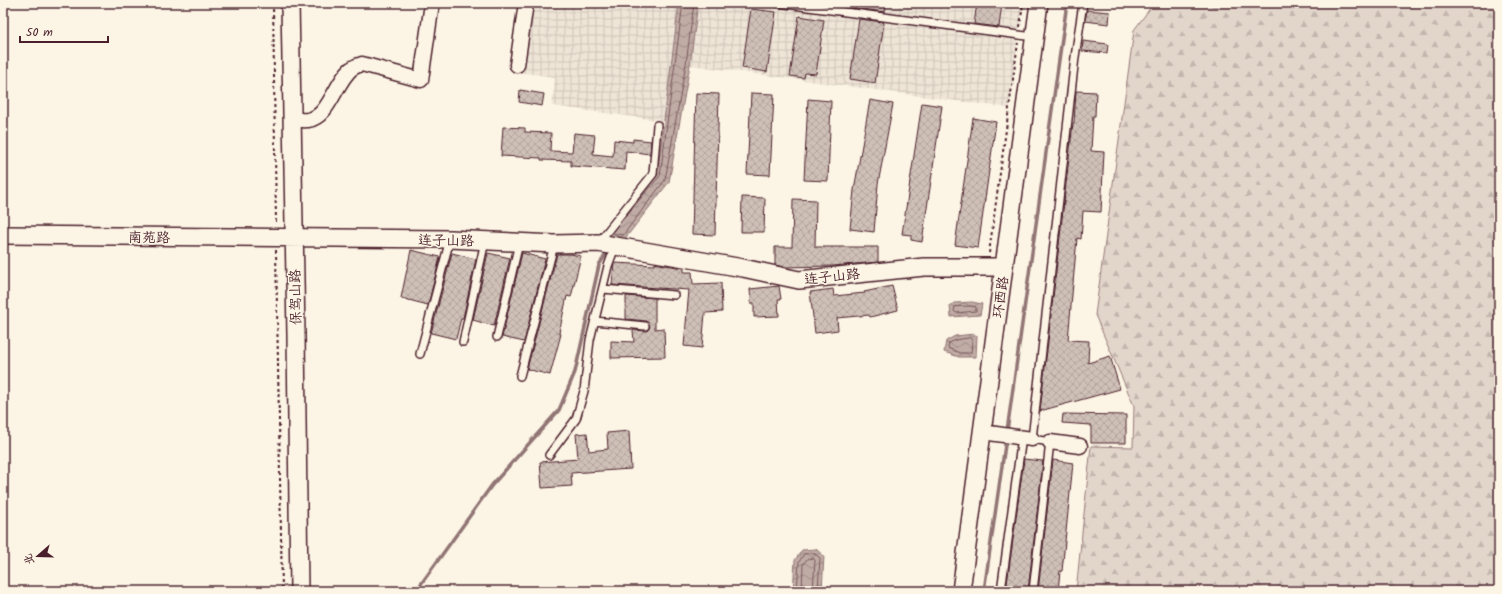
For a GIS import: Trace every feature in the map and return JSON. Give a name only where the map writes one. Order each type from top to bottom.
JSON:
[{"type":"street","name":"保驾山路","points":[[290,3],[299,591]]},
{"type":"street","points":[[292,119],[307,120],[316,117],[323,112],[338,84],[351,69],[362,64],[421,80],[432,3]]},
{"type":"street","points":[[517,66],[526,3]]},
{"type":"street","name":"环西路","points":[[961,591],[990,433],[1004,267],[1039,3]]},
{"type":"street","name":"南苑路","points":[[3,235],[294,238]]},
{"type":"street","name":"连子山路","points":[[294,238],[450,240],[554,244],[598,243],[743,268],[799,280],[924,267],[1004,267]]},
{"type":"street","points":[[990,433],[1023,437]]},
{"type":"street","points":[[1050,442],[1080,446]]},
{"type":"lane","points":[[778,3],[1034,38]]},
{"type":"lane","points":[[1001,591],[1083,3]]},
{"type":"lane","points":[[598,243],[653,174],[657,125]]},
{"type":"lane","points":[[420,354],[450,240]]},
{"type":"lane","points":[[463,342],[485,241]]},
{"type":"lane","points":[[497,337],[519,243]]},
{"type":"lane","points":[[520,376],[554,244]]},
{"type":"lane","points":[[549,455],[576,420],[584,391],[590,340],[608,266],[616,247]]},
{"type":"lane","points":[[603,289],[674,295]]},
{"type":"lane","points":[[595,321],[645,326]]},
{"type":"lane","points":[[1023,437],[1050,442],[1033,591]]},
{"type":"path","points":[[273,3],[282,591]]},
{"type":"shaded area","points":[[533,3],[679,3],[664,121],[552,106],[555,77],[523,73]]},
{"type":"shaded area","points":[[698,3],[1023,3],[1009,108],[690,65]]},
{"type":"green space","points":[[1154,3],[1499,3],[1499,591],[1076,591],[1091,446],[1133,447],[1134,406],[1095,315],[1134,30]]},
{"type":"water","points":[[679,3],[698,3],[690,65],[669,182],[624,240],[602,237],[657,175]]},
{"type":"water","points":[[972,302],[982,304],[980,315],[951,317],[950,306],[954,303]]},
{"type":"water","points":[[974,334],[977,336],[976,357],[959,357],[944,352],[946,341],[955,336]]},
{"type":"water","points":[[816,549],[824,556],[822,591],[793,591],[795,560],[802,550]]},
{"type":"building","points":[[861,3],[886,3],[885,12],[861,9]]},
{"type":"building","points":[[977,3],[1002,3],[999,27],[974,24]]},
{"type":"building","points":[[751,9],[776,12],[767,72],[742,68]]},
{"type":"building","points":[[1087,10],[1110,12],[1109,24],[1085,21]]},
{"type":"building","points":[[799,16],[824,20],[816,74],[805,73],[804,78],[790,76]]},
{"type":"building","points":[[859,19],[884,23],[875,83],[850,79]]},
{"type":"building","points":[[1083,41],[1108,44],[1107,53],[1082,51]]},
{"type":"building","points":[[520,90],[544,94],[542,106],[519,102]]},
{"type":"building","points":[[1076,91],[1096,92],[1091,151],[1104,152],[1101,212],[1083,211],[1081,239],[1077,238],[1068,340],[1089,341],[1088,363],[1110,356],[1120,389],[1040,411],[1074,123]]},
{"type":"building","points":[[696,93],[719,94],[715,235],[692,234]]},
{"type":"building","points":[[751,93],[774,94],[770,175],[747,174]]},
{"type":"building","points":[[808,99],[831,101],[828,181],[804,180]]},
{"type":"building","points":[[870,100],[893,104],[878,184],[874,232],[850,229],[854,190]]},
{"type":"building","points":[[922,103],[942,106],[922,242],[911,240],[911,235],[902,234]]},
{"type":"building","points":[[973,118],[996,122],[978,248],[955,245]]},
{"type":"building","points":[[503,127],[525,128],[525,132],[551,133],[550,151],[572,152],[574,133],[595,135],[593,154],[613,156],[614,140],[633,142],[633,139],[651,141],[650,154],[626,151],[625,170],[571,166],[571,161],[501,156]]},
{"type":"building","points":[[742,197],[765,198],[764,232],[741,232]]},
{"type":"building","points":[[793,199],[816,200],[815,247],[878,247],[878,262],[833,266],[785,267],[775,265],[775,247],[792,247]]},
{"type":"building","points":[[411,250],[440,257],[428,305],[401,298]]},
{"type":"building","points":[[452,253],[476,259],[463,318],[461,318],[456,339],[431,333]]},
{"type":"building","points":[[488,253],[510,258],[494,326],[473,320]]},
{"type":"building","points":[[522,253],[545,259],[524,342],[502,337]]},
{"type":"building","points":[[557,254],[581,256],[571,297],[567,296],[559,333],[561,334],[550,375],[527,369]]},
{"type":"building","points":[[614,263],[655,265],[655,263],[684,268],[684,272],[692,272],[693,284],[721,283],[722,312],[705,313],[702,348],[684,346],[689,290],[612,285]]},
{"type":"building","points":[[779,286],[781,299],[778,299],[779,316],[754,317],[754,303],[751,303],[750,289]]},
{"type":"building","points":[[892,286],[898,310],[870,317],[869,315],[837,318],[838,330],[815,333],[810,292],[833,289],[834,296],[865,293],[864,292]]},
{"type":"building","points":[[626,296],[655,298],[655,329],[664,328],[665,357],[611,358],[611,341],[634,342],[633,330],[647,331],[650,327],[646,321],[626,319]]},
{"type":"building","points":[[1063,414],[1126,415],[1126,443],[1091,443],[1091,425],[1062,423]]},
{"type":"building","points":[[629,431],[631,469],[571,473],[572,486],[542,488],[540,462],[578,459],[576,434],[587,433],[589,451],[608,449],[607,433]]},
{"type":"building","points":[[1024,459],[1043,461],[1028,591],[1006,591]]},
{"type":"building","points":[[1053,460],[1073,463],[1062,571],[1060,571],[1058,591],[1038,591]]},
{"type":"waterway","points":[[1007,431],[1067,3]]},
{"type":"waterway","points":[[416,591],[492,485],[559,410],[575,372],[599,265],[609,249]]},
{"type":"waterway","points":[[984,591],[1006,438]]}]
